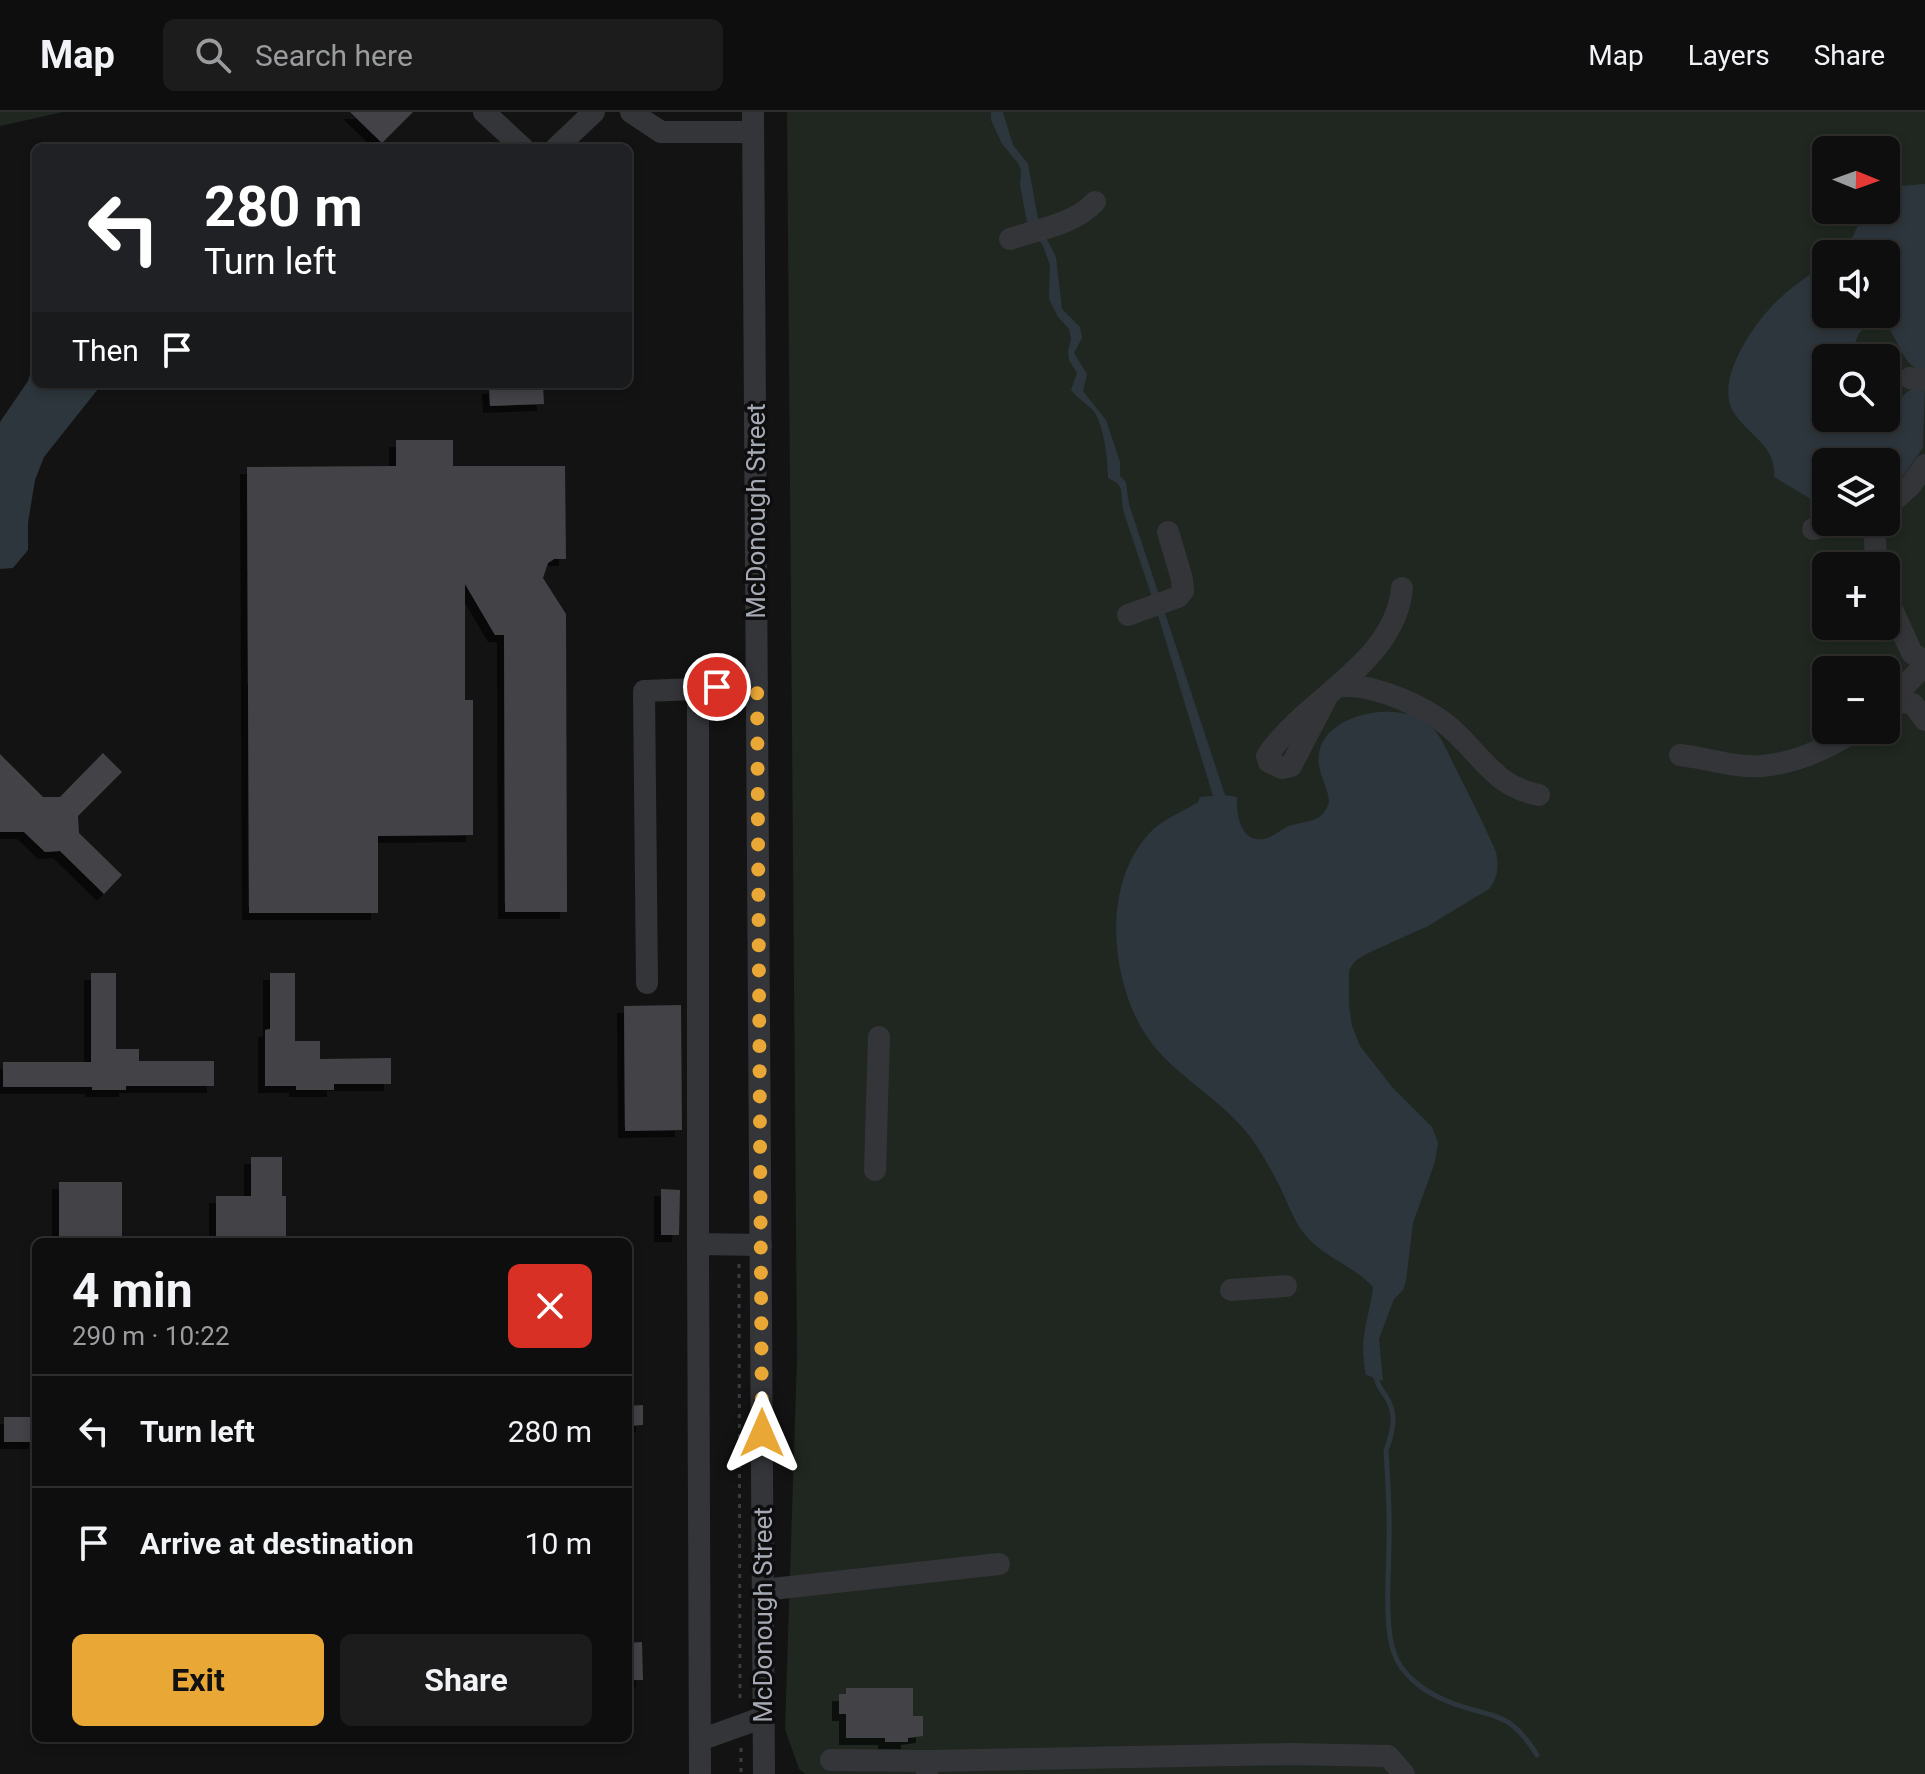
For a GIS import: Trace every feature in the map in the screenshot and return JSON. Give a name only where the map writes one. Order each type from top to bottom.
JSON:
[{"type":"street","points":[[484,112],[519,144]]},
{"type":"street","points":[[560,144],[594,112]]},
{"type":"street","points":[[631,112],[661,132],[753,122]]},
{"type":"street","name":"McDonough Street","points":[[753,122],[764,1774]]},
{"type":"street","points":[[1018,236],[1082,214],[1095,202]]},
{"type":"street","points":[[1900,496],[1925,465]]},
{"type":"street","points":[[1135,613],[1181,594],[1183,586],[1168,532]]},
{"type":"street","points":[[1402,588],[1397,612],[1386,635],[1334,690],[1360,687],[1421,708],[1458,734],[1490,770],[1508,784],[1521,792],[1539,795]]},
{"type":"street","points":[[1900,628],[1917,667],[1911,694],[1919,712]]},
{"type":"street","points":[[1900,688],[1917,667]]},
{"type":"street","points":[[647,983],[644,691],[757,683]]},
{"type":"street","points":[[698,689],[700,1774]]},
{"type":"street","points":[[1680,755],[1760,766],[1812,754],[1830,744]]},
{"type":"street","points":[[875,1170],[879,1037]]},
{"type":"street","points":[[698,1244],[761,1245]]},
{"type":"street","points":[[1231,1290],[1286,1286]]},
{"type":"street","points":[[763,1590],[999,1564]]},
{"type":"street","points":[[700,1740],[764,1717]]},
{"type":"street","points":[[831,1760],[927,1768],[1291,1754],[1388,1756],[1404,1774]]},
{"type":"shaded area","points":[[0,112],[63,112],[0,126]]},
{"type":"shaded area","points":[[787,112],[1925,112],[1925,1774],[805,1774],[799,1769],[785,1729],[797,1357]]},
{"type":"shaded area","points":[[991,112],[1003,112],[1013,145],[1028,164],[1039,224],[1056,257],[1062,309],[1080,327],[1082,338],[1074,353],[1087,374],[1083,391],[1106,420],[1120,462],[1120,476],[1126,482],[1129,504],[1225,795],[1237,797],[1239,820],[1246,833],[1251,838],[1267,838],[1289,826],[1318,818],[1329,802],[1319,757],[1327,736],[1353,718],[1386,712],[1403,713],[1419,718],[1435,730],[1496,852],[1497,872],[1489,889],[1428,926],[1366,954],[1355,961],[1349,970],[1352,1026],[1360,1046],[1393,1088],[1432,1127],[1438,1143],[1435,1162],[1413,1223],[1406,1281],[1403,1290],[1394,1299],[1379,1339],[1383,1381],[1366,1375],[1364,1362],[1364,1339],[1373,1287],[1306,1236],[1252,1139],[1232,1116],[1153,1045],[1138,1022],[1127,994],[1119,965],[1116,934],[1118,904],[1125,875],[1137,849],[1156,827],[1198,802],[1200,797],[1213,796],[1123,510],[1121,489],[1108,478],[1101,427],[1095,413],[1071,390],[1077,373],[1069,360],[1069,329],[1058,317],[1049,299],[1050,265],[1043,246],[1027,222],[1020,185],[1021,170],[1002,144],[991,120]]},
{"type":"shaded area","points":[[1925,184],[1925,372],[1909,363],[1889,328],[1900,328],[1900,240],[1851,240],[1859,224],[1900,224],[1900,186]]},
{"type":"shaded area","points":[[1812,273],[1812,328],[1865,328],[1854,344],[1812,344],[1812,432],[1900,432],[1900,401],[1909,391],[1925,386],[1923,448],[1900,480],[1900,448],[1812,448],[1812,500],[1774,477],[1774,467],[1767,450],[1736,416],[1728,388],[1738,355],[1767,311]]},
{"type":"shaded area","points":[[32,368],[32,388],[99,388],[44,457],[35,480],[28,523],[28,550],[13,568],[0,569],[0,422],[28,381]]},
{"type":"building","points":[[350,112],[413,112],[382,143]]},
{"type":"building","points":[[489,388],[543,388],[544,404],[490,406]]},
{"type":"building","points":[[396,440],[453,440],[453,466],[565,466],[566,559],[554,559],[548,563],[543,578],[566,614],[567,912],[505,912],[504,635],[495,635],[465,584],[465,700],[473,700],[473,835],[378,836],[378,913],[249,913],[247,467],[396,466]]},
{"type":"building","points":[[103,753],[122,772],[78,816],[79,833],[122,875],[104,894],[60,851],[45,852],[24,832],[0,832],[0,754],[43,797],[60,797]]},
{"type":"building","points":[[91,973],[116,973],[116,1049],[139,1049],[139,1061],[214,1061],[214,1086],[126,1086],[126,1090],[3,1087],[3,1062],[91,1062]]},
{"type":"building","points":[[270,973],[295,973],[295,1041],[320,1041],[320,1059],[391,1058],[391,1084],[334,1084],[334,1090],[265,1086],[265,1030],[270,1029]]},
{"type":"building","points":[[681,1005],[682,1130],[625,1131],[624,1006]]},
{"type":"building","points":[[251,1157],[282,1157],[286,1238],[216,1238],[216,1196],[251,1196]]},
{"type":"building","points":[[59,1182],[122,1182],[122,1238],[59,1238]]},
{"type":"building","points":[[661,1189],[680,1190],[679,1235],[661,1235]]},
{"type":"building","points":[[643,1405],[643,1425],[632,1426],[632,1406]]},
{"type":"building","points":[[4,1417],[32,1417],[32,1442],[4,1442]]},
{"type":"building","points":[[642,1642],[643,1680],[632,1680],[632,1643]]},
{"type":"building","points":[[846,1688],[913,1688],[913,1716],[923,1716],[923,1736],[908,1738],[908,1742],[885,1742],[885,1738],[846,1738],[846,1714],[839,1714],[839,1694],[846,1694]]},
{"type":"waterway","points":[[1375,1372],[1393,1416],[1386,1451],[1388,1614],[1394,1653],[1408,1676],[1423,1688],[1447,1701],[1507,1722],[1517,1729],[1537,1755]]},
{"type":"route","points":[[717,687],[757,683],[762,1433]]}]
